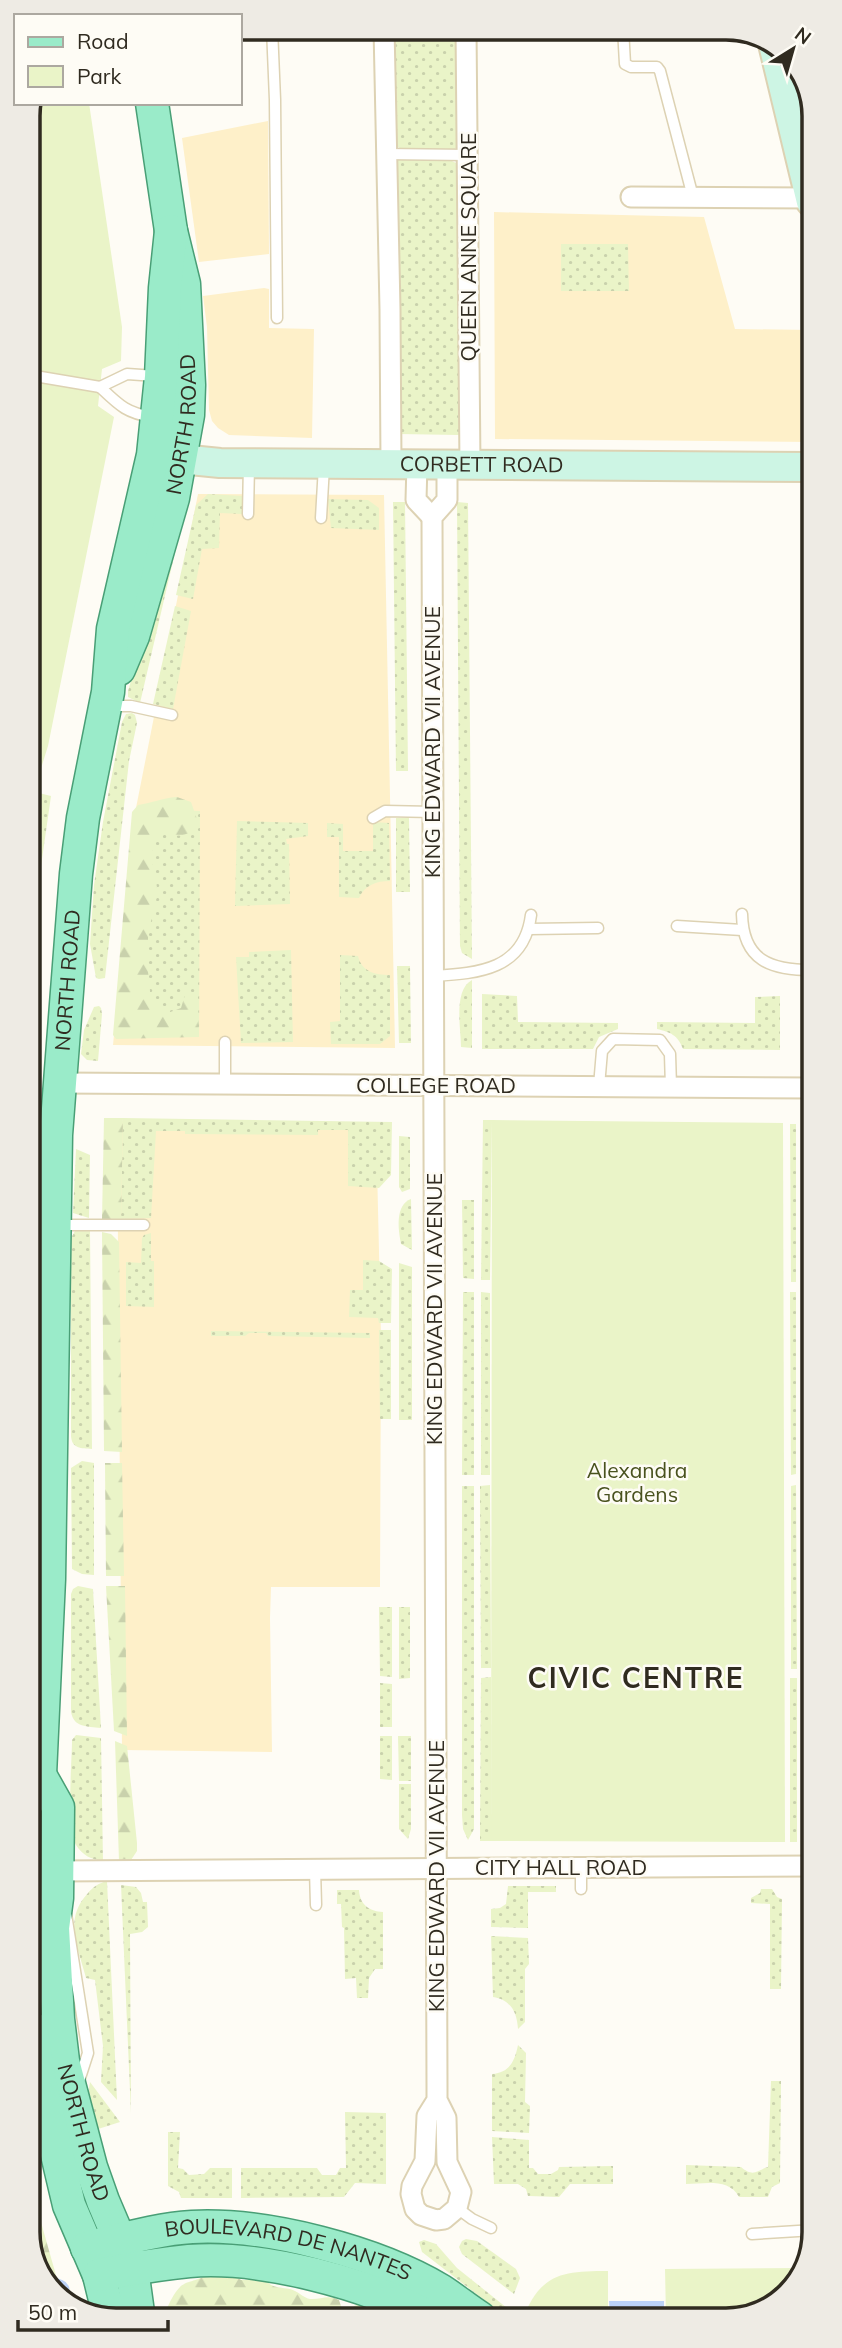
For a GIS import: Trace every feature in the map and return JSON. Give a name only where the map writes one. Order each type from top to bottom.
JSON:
[{"type":"main road","name":"NORTH ROAD","points":[[152,105],[171,231],[184,284],[187,328],[188,415],[166,458]]},
{"type":"main road","name":"NORTH ROAD","points":[[40,1671],[60,1083],[79,846],[107,699],[134,636],[173,498],[156,418],[171,231]]},
{"type":"main road","name":"NORTH ROAD","points":[[40,1790],[58,1807],[57,1885],[53,1928],[62,2060],[91,2166],[126,2254],[137,2308]]},
{"type":"main road","name":"NORTH ROAD","points":[[40,2082],[69,2205],[93,2262],[106,2307]]},
{"type":"main road","name":"BOULEVARD DE NANTES","points":[[93,2262],[126,2254],[176,2228],[265,2231],[379,2262],[428,2284],[462,2308]]},
{"type":"main road","name":"BOULEVARD DE NANTES","points":[[126,2254],[291,2270],[346,2284],[409,2308]]},
{"type":"street","points":[[384,40],[390,309],[404,464]]},
{"type":"street","name":"QUEEN ANNE SQUARE","points":[[458,465],[468,156],[466,40]]},
{"type":"street","points":[[783,84],[802,163]]},
{"type":"street","points":[[631,197],[802,200]]},
{"type":"street","name":"CORBETT ROAD","points":[[166,458],[249,464],[802,467]]},
{"type":"street","name":"KING EDWARD VII AVENUE","points":[[404,464],[416,500],[432,517]]},
{"type":"street","name":"KING EDWARD VII AVENUE","points":[[438,2100],[427,2116],[425,2161],[412,2186],[412,2202],[421,2215],[436,2220],[444,2219],[457,2208],[461,2192],[447,2162],[446,2118],[438,2100],[432,517],[447,500],[458,465]]},
{"type":"street","name":"COLLEGE ROAD","points":[[60,1083],[802,1088]]},
{"type":"street","name":"CITY HALL ROAD","points":[[57,1885],[315,1869],[802,1866]]},
{"type":"lane","points":[[273,40],[277,318]]},
{"type":"lane","points":[[624,40],[625,64],[631,67],[657,67],[660,71],[693,197]]},
{"type":"lane","points":[[385,154],[468,156]]},
{"type":"lane","points":[[100,387],[127,374],[161,377]]},
{"type":"lane","points":[[40,377],[100,387],[132,414],[156,418]]},
{"type":"lane","points":[[248,514],[249,464]]},
{"type":"lane","points":[[321,518],[324,464]]},
{"type":"lane","points":[[107,699],[172,715]]},
{"type":"lane","points":[[374,803],[385,811]]},
{"type":"lane","points":[[373,818],[385,811],[433,812]]},
{"type":"lane","points":[[742,914],[742,930],[750,948],[768,964],[783,969],[802,970]]},
{"type":"lane","points":[[434,976],[476,973],[505,963],[519,947],[529,929],[531,915]]},
{"type":"lane","points":[[677,926],[742,930]]},
{"type":"lane","points":[[529,929],[598,928]]},
{"type":"lane","points":[[599,1086],[602,1051],[613,1039],[660,1040],[670,1054],[671,1087]]},
{"type":"lane","points":[[225,1042],[225,1084]]},
{"type":"lane","points":[[54,1225],[144,1225]]},
{"type":"lane","points":[[581,1868],[581,1889]]},
{"type":"lane","points":[[315,1869],[316,1905]]},
{"type":"lane","points":[[457,2208],[491,2228]]},
{"type":"lane","points":[[752,2234],[802,2231]]},
{"type":"shaded area","points":[[268,121],[269,254],[199,262],[182,138]]},
{"type":"shaded area","points":[[494,212],[704,217],[735,329],[802,330],[802,442],[495,439]]},
{"type":"shaded area","points":[[269,289],[269,328],[314,329],[312,438],[229,435],[212,421],[209,410],[207,327],[203,296]]},
{"type":"shaded area","points":[[198,494],[384,495],[395,1048],[113,1045],[136,808]]},
{"type":"shaded area","points":[[117,1121],[376,1124],[381,1337],[380,1587],[271,1587],[272,1752],[122,1750]]},
{"type":"green space","points":[[393,40],[458,40],[458,146],[455,149],[401,149],[394,144]]},
{"type":"green space","points":[[41,105],[89,105],[122,327],[121,361],[102,369],[98,406],[114,417],[48,746],[40,771],[40,111]]},
{"type":"green space","points":[[450,160],[458,164],[462,434],[458,435],[398,434],[396,161]]},
{"type":"green space","points":[[561,244],[628,244],[629,291],[561,291]]},
{"type":"green space","points":[[208,494],[243,496],[242,514],[220,513],[219,548],[202,549],[193,599],[176,595],[196,505]]},
{"type":"green space","points":[[328,499],[368,500],[379,508],[379,530],[331,528]]},
{"type":"green space","points":[[393,502],[405,502],[408,771],[396,771]]},
{"type":"green space","points":[[457,502],[468,503],[472,959],[462,953],[460,946]]},
{"type":"green space","points":[[184,514],[140,703],[128,697],[128,691],[178,524]]},
{"type":"green space","points":[[175,606],[191,611],[173,709],[153,704]]},
{"type":"green space","points":[[132,713],[137,723],[129,761],[105,978],[99,979],[96,978],[90,944],[94,885],[122,722],[126,714]]},
{"type":"green space","points":[[40,793],[51,796],[40,886]]},
{"type":"green space","points":[[177,797],[191,802],[198,822],[190,833],[176,836],[165,834],[153,841],[152,863],[158,892],[148,934],[148,971],[151,1001],[165,1014],[181,1008],[185,995],[195,995],[198,1003],[199,1037],[116,1039],[113,1035],[132,812],[138,805]]},
{"type":"green space","points":[[136,808],[200,811],[199,1037],[133,1033]]},
{"type":"green space","points":[[396,818],[409,818],[410,892],[396,892]]},
{"type":"green space","points":[[237,821],[308,823],[308,836],[286,839],[289,844],[290,904],[235,906]]},
{"type":"green space","points":[[373,822],[389,823],[390,881],[372,885],[364,890],[359,898],[339,897],[339,837],[327,837],[327,823],[343,824],[343,851],[373,851]]},
{"type":"green space","points":[[291,950],[293,1042],[241,1043],[236,957],[249,957],[249,952]]},
{"type":"green space","points":[[340,955],[358,956],[370,972],[390,975],[390,1036],[380,1044],[331,1044],[330,1022],[340,1021]]},
{"type":"green space","points":[[397,966],[410,966],[411,1043],[399,1043]]},
{"type":"green space","points":[[472,980],[472,1048],[461,1047],[459,1010],[462,992]]},
{"type":"green space","points":[[482,994],[517,996],[518,1022],[618,1023],[618,1029],[599,1037],[593,1049],[482,1049]]},
{"type":"green space","points":[[780,996],[780,1050],[683,1049],[673,1035],[657,1029],[657,1022],[755,1023],[755,997]]},
{"type":"green space","points":[[99,1006],[102,1014],[98,1061],[87,1060],[81,1054],[84,1030],[94,1007]]},
{"type":"green space","points":[[104,1118],[123,1118],[121,1219],[102,1219]]},
{"type":"green space","points":[[123,1118],[392,1122],[391,1175],[379,1188],[348,1186],[348,1130],[318,1130],[318,1135],[185,1134],[185,1131],[156,1131],[151,1218],[121,1219]]},
{"type":"green space","points":[[483,1120],[492,1120],[490,1280],[481,1280]]},
{"type":"green space","name":"Alexandra Gardens","points":[[492,1120],[783,1123],[785,1842],[491,1841]]},
{"type":"green space","points":[[790,1124],[796,1124],[796,1282],[791,1282]]},
{"type":"green space","points":[[399,1136],[410,1137],[410,1189],[402,1192],[399,1187]]},
{"type":"green space","points":[[76,1149],[90,1155],[89,1218],[73,1213]]},
{"type":"green space","points":[[411,1199],[412,1250],[401,1244],[399,1225],[402,1206]]},
{"type":"green space","points":[[462,1200],[474,1200],[474,1279],[463,1278]]},
{"type":"green space","points":[[75,1231],[90,1231],[92,1449],[75,1446],[71,1436],[71,1238]]},
{"type":"green space","points":[[102,1232],[111,1234],[119,1242],[122,1452],[104,1451]]},
{"type":"green space","points":[[151,1233],[154,1307],[126,1306],[126,1262],[141,1263],[142,1238]]},
{"type":"green space","points":[[363,1260],[379,1261],[392,1269],[391,1323],[379,1323],[378,1318],[349,1317],[350,1290],[363,1290]]},
{"type":"green space","points":[[399,1263],[412,1267],[412,1420],[399,1420]]},
{"type":"green space","points":[[463,1292],[474,1292],[474,1475],[462,1475]]},
{"type":"green space","points":[[481,1292],[490,1293],[490,1475],[481,1475]]},
{"type":"green space","points":[[790,1292],[796,1292],[796,1474],[791,1475]]},
{"type":"green space","points":[[379,1330],[391,1330],[391,1419],[380,1419]]},
{"type":"green space","points":[[211,1331],[370,1333],[370,1338],[268,1336],[266,1333],[211,1336]]},
{"type":"green space","points":[[82,1461],[94,1463],[94,1575],[82,1574],[72,1569],[71,1468]]},
{"type":"green space","points":[[105,1463],[122,1463],[124,1576],[106,1576]]},
{"type":"green space","points":[[490,1485],[491,1668],[481,1668],[480,1486]]},
{"type":"green space","points":[[796,1485],[797,1669],[791,1669],[791,1486]]},
{"type":"green space","points":[[462,1486],[474,1486],[474,1829],[468,1840],[463,1829],[462,1815]]},
{"type":"green space","points":[[78,1586],[93,1589],[101,1728],[78,1724],[71,1712],[71,1594]]},
{"type":"green space","points":[[106,1586],[125,1586],[127,1736],[114,1731]]},
{"type":"green space","points":[[379,1607],[392,1607],[392,1677],[380,1676]]},
{"type":"green space","points":[[399,1607],[410,1607],[410,1678],[399,1679]]},
{"type":"green space","points":[[491,1677],[491,1841],[480,1841],[481,1678]]},
{"type":"green space","points":[[790,1678],[797,1678],[797,1842],[790,1842]]},
{"type":"green space","points":[[380,1683],[392,1684],[392,1727],[380,1727]]},
{"type":"green space","points":[[76,1735],[101,1738],[103,1861],[84,1854],[73,1837],[70,1810],[72,1740]]},
{"type":"green space","points":[[380,1736],[392,1736],[392,1780],[380,1779]]},
{"type":"green space","points":[[398,1736],[411,1736],[411,1781],[399,1781]]},
{"type":"green space","points":[[115,1741],[127,1746],[137,1843],[137,1851],[131,1860],[119,1861]]},
{"type":"green space","points":[[399,1784],[411,1784],[411,1829],[408,1839],[399,1829]]},
{"type":"green space","points":[[107,1881],[117,2100],[101,2082],[103,2046],[95,1980],[86,1978],[74,1923],[80,1903],[92,1889]]},
{"type":"green space","points":[[121,1885],[136,1887],[143,1902],[147,1902],[148,1927],[142,1932],[130,1934],[131,2114]]},
{"type":"green space","points":[[508,1886],[556,1886],[556,1892],[528,1892],[528,1928],[491,1927],[491,1909],[506,1904]]},
{"type":"green space","points":[[761,1889],[772,1889],[777,1897],[782,1899],[781,1989],[770,1989],[770,1904],[751,1903],[751,1898],[760,1893]]},
{"type":"green space","points":[[337,1890],[359,1890],[361,1900],[366,1906],[383,1912],[383,1969],[375,1969],[369,1978],[368,1998],[357,1998],[356,1978],[345,1979],[344,1928],[341,1904],[337,1904]]},
{"type":"green space","points":[[491,1936],[528,1938],[525,2022],[518,2029],[516,2017],[509,2004],[493,1997]]},
{"type":"green space","points":[[518,2045],[526,2053],[525,2102],[530,2106],[529,2133],[492,2131],[492,2074],[511,2065]]},
{"type":"green space","points":[[771,2081],[781,2081],[780,2183],[772,2187],[768,2197],[739,2197],[729,2187],[716,2183],[686,2184],[686,2165],[741,2167],[752,2173],[768,2167]]},
{"type":"green space","points":[[90,2082],[120,2122],[95,2130],[87,2100]]},
{"type":"green space","points":[[345,2112],[386,2113],[386,2184],[355,2183],[344,2197],[241,2198],[241,2168],[317,2168],[322,2175],[336,2175],[340,2168],[346,2168]]},
{"type":"green space","points":[[168,2132],[180,2132],[178,2168],[189,2175],[204,2174],[210,2168],[232,2168],[232,2198],[181,2198],[179,2192],[168,2186]]},
{"type":"green space","points":[[492,2137],[529,2140],[529,2168],[533,2168],[538,2174],[551,2174],[559,2167],[613,2166],[613,2184],[570,2184],[559,2197],[528,2196],[526,2189],[518,2184],[494,2184]]},
{"type":"green space","points":[[40,2219],[57,2280],[43,2251]]},
{"type":"green space","points":[[466,2239],[477,2241],[516,2269],[520,2278],[514,2294],[462,2254],[459,2247]]},
{"type":"green space","points":[[424,2240],[436,2244],[457,2268],[507,2308],[495,2308],[422,2252],[419,2242]]},
{"type":"green space","points":[[792,2268],[768,2295],[755,2302],[726,2308],[666,2308],[665,2269]]},
{"type":"green space","points":[[608,2271],[608,2308],[528,2308],[546,2283],[578,2272]]},
{"type":"green space","points":[[210,2273],[234,2275],[241,2280],[248,2280],[251,2275],[263,2277],[271,2285],[292,2290],[308,2298],[335,2298],[339,2300],[342,2308],[167,2308],[182,2285]]},
{"type":"green space","points":[[360,2303],[369,2308],[351,2308]]},
{"type":"water","points":[[609,2301],[664,2301],[664,2308],[609,2308]]},
{"type":"district","name":"CIVIC CENTRE","points":[[636,1678]]}]
